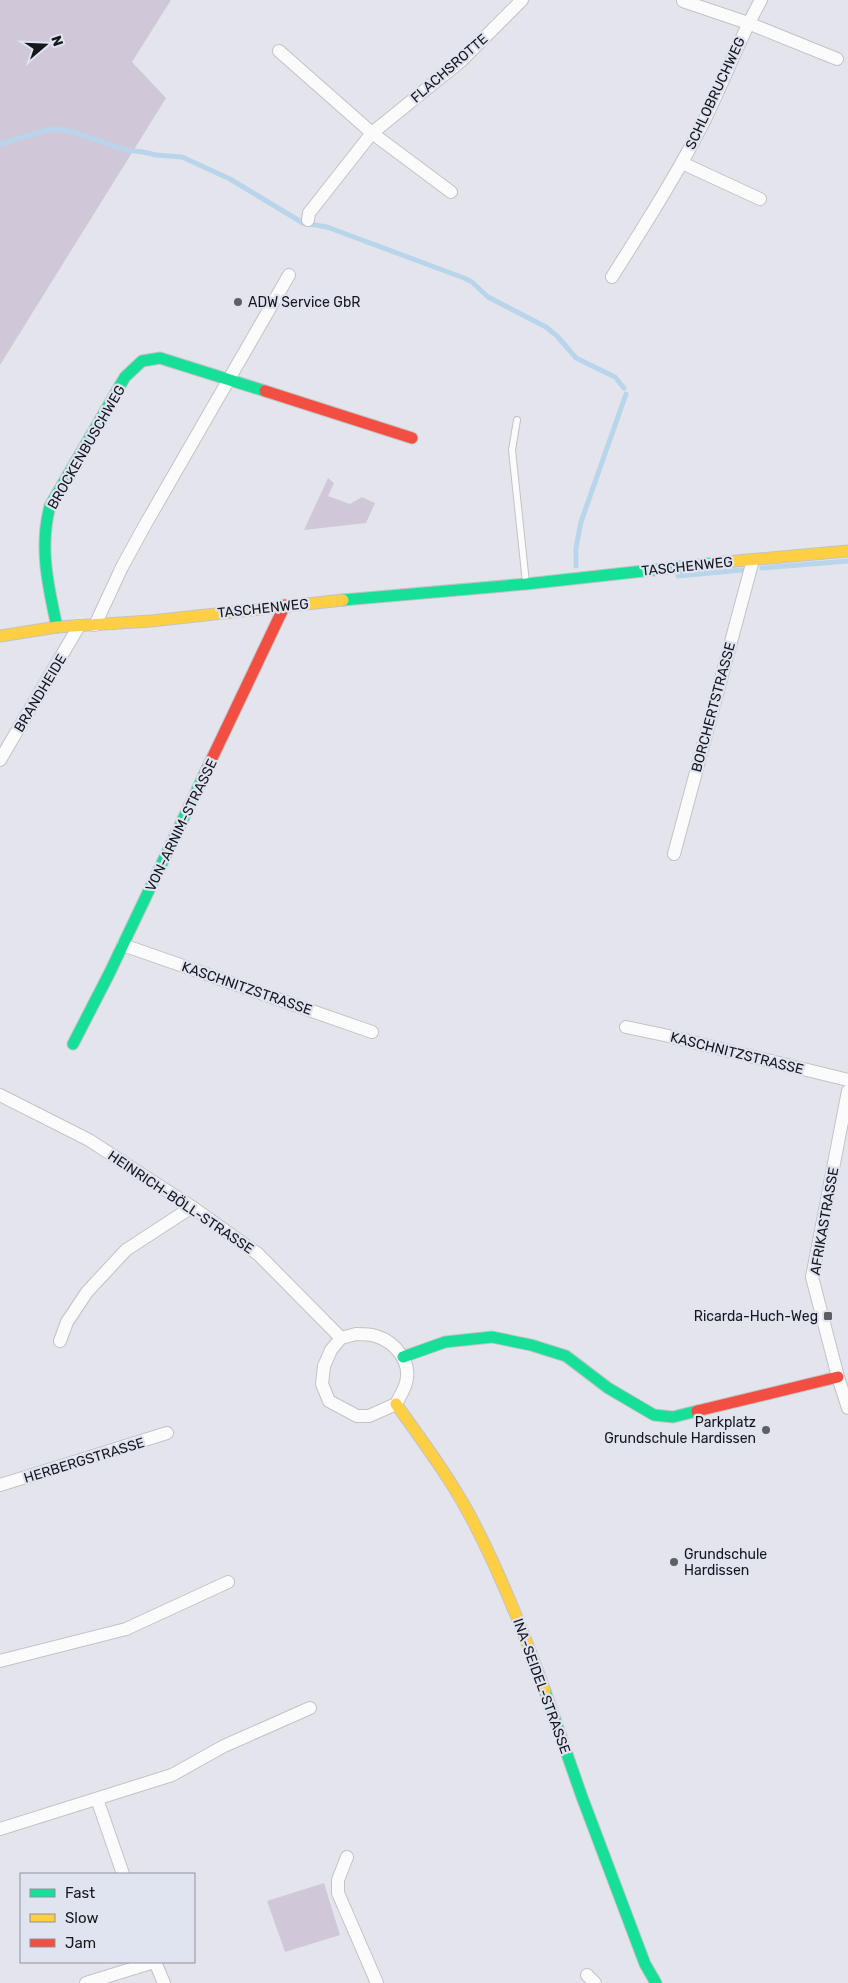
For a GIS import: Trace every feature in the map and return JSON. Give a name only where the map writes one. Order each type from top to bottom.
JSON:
[{"type":"street","name":"FLACHSROTTE","points":[[308,220],[309,213],[372,133],[462,61],[522,0]]},
{"type":"street","name":"SCHLOBRUCHWEG","points":[[612,276],[682,163],[705,120],[748,23],[761,0]]},
{"type":"street","name":"SCHLOBRUCHWEG","points":[[684,1],[748,23],[837,59]]},
{"type":"street","points":[[279,51],[372,133],[451,192]]},
{"type":"street","name":"SCHLOBRUCHWEG","points":[[682,163],[760,199]]},
{"type":"street","points":[[95,625],[122,568],[227,380],[289,275]]},
{"type":"street","name":"BROCKENBUSCHWEG","points":[[57,627],[46,572],[46,519],[50,506],[125,377],[142,361],[160,358],[412,438]]},
{"type":"street","name":"TASCHENWEG","points":[[0,636],[57,627],[151,621],[848,551]]},
{"type":"street","name":"BORCHERTSTRASSE","points":[[674,854],[753,560]]},
{"type":"street","name":"VON-ARNIM-STRASSE","points":[[73,1044],[286,606]]},
{"type":"street","name":"BRANDHEIDE","points":[[0,760],[80,626]]},
{"type":"street","name":"KASCHNITZSTRASSE","points":[[122,945],[372,1032]]},
{"type":"street","name":"KASCHNITZSTRASSE","points":[[626,1027],[848,1080]]},
{"type":"street","name":"AFRIKASTRASSE","points":[[848,1091],[812,1277],[848,1408]]},
{"type":"street","name":"HEINRICH-BÖLL-STRASSE","points":[[0,1095],[89,1140],[192,1207],[258,1254],[341,1338]]},
{"type":"street","points":[[60,1341],[67,1322],[87,1292],[126,1250],[192,1207]]},
{"type":"street","points":[[356,1334],[375,1335],[392,1344],[403,1357],[406,1383],[396,1404],[369,1416],[357,1416],[329,1401],[322,1384],[324,1366],[341,1338],[356,1334]]},
{"type":"street","points":[[403,1357],[445,1342],[492,1337],[532,1345],[566,1356],[608,1388],[654,1415],[661,1417],[674,1417],[838,1377]]},
{"type":"street","name":"INA-SEIDEL-STRASSE","points":[[396,1404],[422,1439],[467,1511],[497,1570],[525,1634],[545,1687],[562,1741],[645,1964],[656,1983]]},
{"type":"street","name":"HERBERGSTRASSE","points":[[0,1485],[167,1433]]},
{"type":"street","points":[[0,1661],[126,1629],[228,1582]]},
{"type":"street","points":[[0,1829],[172,1774],[224,1746],[310,1708]]},
{"type":"street","points":[[97,1799],[123,1873]]},
{"type":"street","points":[[346,1856],[338,1880],[338,1894],[378,1983]]},
{"type":"street","points":[[86,1983],[152,1963]]},
{"type":"street","points":[[155,1963],[164,1983]]},
{"type":"lane","points":[[517,420],[512,450],[526,584]]},
{"type":"shaded area","points":[[0,0],[171,0],[132,62],[166,98],[0,365]]},
{"type":"shaded area","points":[[328,478],[334,483],[328,496],[350,504],[362,497],[375,503],[366,523],[304,530]]},
{"type":"shaded area","points":[[324,1883],[340,1935],[285,1952],[267,1901]]},
{"type":"waterway","points":[[0,144],[47,130],[59,129],[126,150],[182,157],[230,179],[303,223],[327,227],[472,282],[488,297],[546,327],[557,336],[576,358],[615,377],[624,388]]},
{"type":"waterway","points":[[576,566],[576,548],[581,522],[626,394]]},
{"type":"waterway","points":[[762,568],[848,561]]},
{"type":"waterway","points":[[678,576],[742,570]]},
{"type":"traffic: fast","points":[[57,627],[48,582],[45,551],[45,536],[50,506],[125,377],[142,361],[160,358],[265,391]]},
{"type":"traffic: fast","points":[[343,600],[526,584],[725,562]]},
{"type":"traffic: fast","points":[[73,1044],[109,974],[206,771]]},
{"type":"traffic: fast","points":[[403,1357],[445,1342],[492,1337],[531,1345],[566,1356],[608,1388],[654,1415],[673,1417],[697,1411]]},
{"type":"traffic: fast","points":[[545,1691],[582,1797],[645,1964],[656,1983]]},
{"type":"traffic: slow","points":[[725,562],[848,551]]},
{"type":"traffic: slow","points":[[0,636],[57,627],[151,621],[343,600]]},
{"type":"traffic: slow","points":[[396,1404],[434,1457],[468,1512],[510,1600],[545,1691]]},
{"type":"traffic: jam","points":[[265,391],[412,438]]},
{"type":"traffic: jam","points":[[206,771],[285,605]]},
{"type":"traffic: jam","points":[[697,1411],[838,1377]]},
{"type":"place","name":"ADW Service GbR","points":[[238,302]]},
{"type":"place","name":"Ricarda-Huch-Weg","points":[[828,1316]]},
{"type":"place","name":"Parkplatz Grundschule Hardissen","points":[[766,1430]]},
{"type":"place","name":"Grundschule Hardissen","points":[[674,1562]]}]
